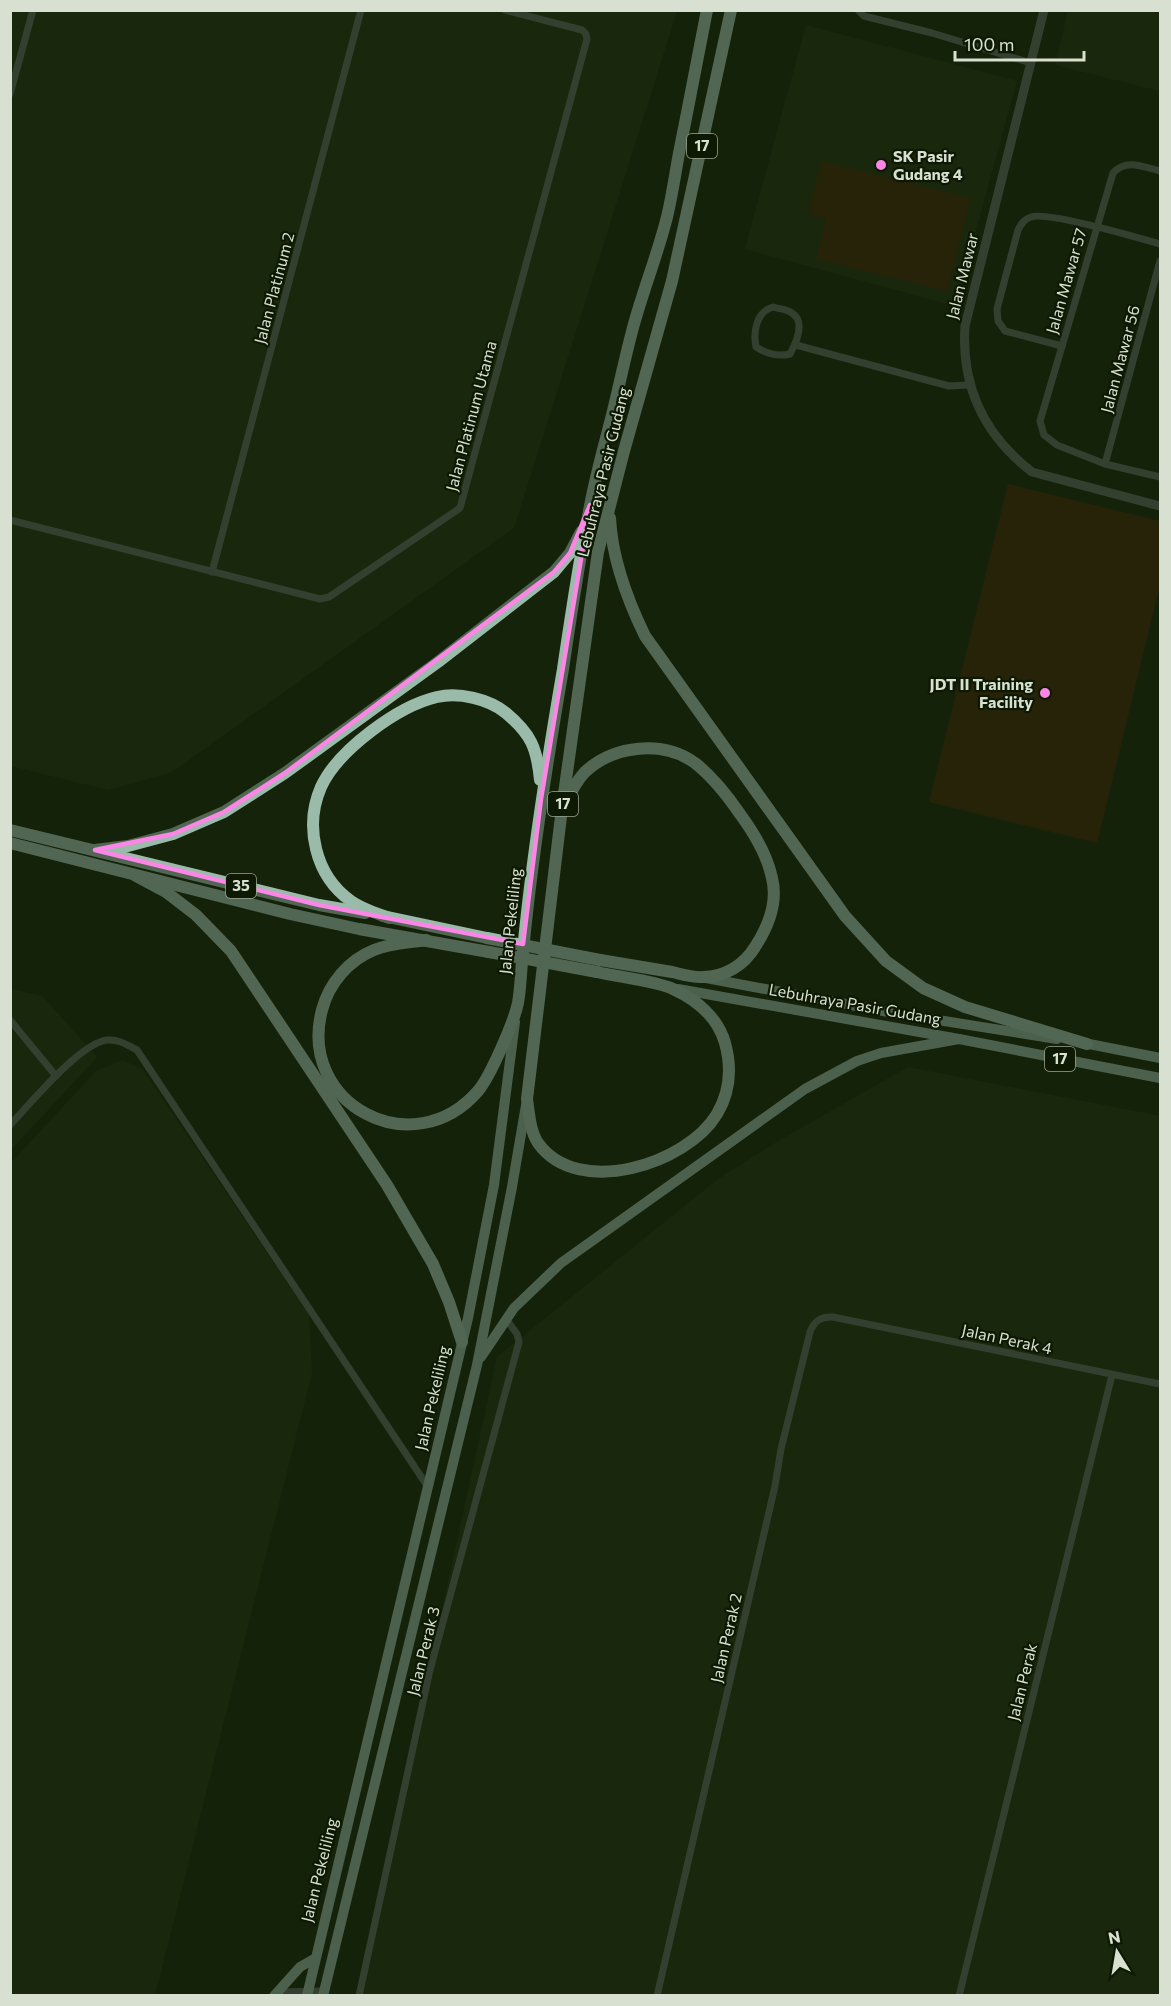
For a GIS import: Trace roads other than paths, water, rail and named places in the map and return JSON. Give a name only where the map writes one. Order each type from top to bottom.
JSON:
[{"type":"highway","name":"Lebuhraya Pasir Gudang","points":[[541,799],[590,505],[634,324],[667,215],[706,10]]},
{"type":"highway","name":"Lebuhraya Pasir Gudang","points":[[426,940],[489,952],[597,972],[671,988],[693,1000],[708,1013],[724,1039],[728,1053],[730,1067],[726,1095],[716,1116],[705,1130],[676,1150],[640,1166],[623,1171],[602,1173],[586,1171],[559,1161],[538,1143],[531,1124],[527,1099],[562,808],[598,552],[672,281],[731,10]]},
{"type":"highway","points":[[95,850],[128,846],[172,834],[224,812],[285,773],[438,662],[554,572],[570,554],[590,505]]},
{"type":"highway","points":[[610,510],[619,571],[631,606],[645,636],[845,916],[886,961],[923,988],[965,1007],[1087,1044]]},
{"type":"highway","points":[[389,918],[349,900],[336,887],[317,855],[313,834],[316,802],[322,785],[347,752],[368,733],[415,704],[439,696],[461,696],[485,701],[502,710],[519,724],[532,743],[538,763],[541,799]]},
{"type":"highway","points":[[562,808],[584,773],[611,755],[628,750],[650,748],[673,752],[694,762],[714,781],[758,840],[773,879],[773,894],[768,925],[748,959],[735,969],[703,977]]},
{"type":"highway","name":"Jalan Pekeliling","points":[[518,1004],[527,903],[541,799]]},
{"type":"highway","name":"35","points":[[10,830],[319,905],[389,918]]},
{"type":"highway","name":"35","points":[[10,843],[302,917],[426,940]]},
{"type":"highway","points":[[136,876],[166,892],[188,909],[231,951],[387,1185],[433,1264],[462,1342]]},
{"type":"highway","name":"Lebuhraya Pasir Gudang","points":[[389,918],[600,960],[703,977]]},
{"type":"highway","points":[[426,940],[391,944],[373,950],[356,960],[341,974],[326,998],[318,1023],[320,1053],[328,1076],[339,1093],[352,1106],[380,1120],[403,1125],[429,1124],[448,1116],[467,1102],[490,1073],[518,1004]]},
{"type":"main road","name":"Lebuhraya Pasir Gudang","points":[[703,977],[958,1024],[1161,1058]]},
{"type":"main road","name":"Lebuhraya Pasir Gudang","points":[[671,988],[959,1039],[1161,1078]]},
{"type":"main road","name":"Jalan Pekeliling","points":[[307,1993],[462,1342],[494,1185],[518,1004]]},
{"type":"main road","points":[[477,1365],[520,1301],[561,1263],[805,1089],[842,1068],[880,1053],[959,1039]]},
{"type":"main road","name":"Jalan Pekeliling","points":[[324,1993],[477,1365],[527,1099]]},
{"type":"main road","points":[[276,1995],[300,1967],[314,1959]]},
{"type":"street","points":[[10,93],[33,10]]},
{"type":"street","name":"Jalan Platinum 2","points":[[213,572],[361,10]]},
{"type":"street","name":"Jalan Platinum Utama","points":[[10,520],[325,599],[462,506],[587,39],[582,30],[505,10]]},
{"type":"street","name":"Jalan Mawar","points":[[1044,10],[965,326],[964,342],[969,385],[992,432],[1015,459],[1032,472],[1161,506]]},
{"type":"street","points":[[858,11],[864,16],[932,33],[1031,63]]},
{"type":"street","name":"Jalan Mawar 57","points":[[1105,464],[1048,439],[1041,430],[1040,421],[1113,172],[1122,165],[1134,165],[1161,171]]},
{"type":"street","points":[[1062,346],[1005,331],[998,321],[997,309],[1018,230],[1025,220],[1039,216],[1096,227],[1161,244]]},
{"type":"street","name":"Jalan Mawar 56","points":[[1105,464],[1161,261]]},
{"type":"street","points":[[773,307],[791,312],[798,318],[796,345],[790,354],[781,357],[763,352],[756,347],[754,336],[760,315],[773,307]]},
{"type":"street","points":[[796,345],[949,386],[969,385]]},
{"type":"street","points":[[1105,464],[1161,477]]},
{"type":"street","points":[[10,1020],[56,1076]]},
{"type":"street","points":[[10,1125],[56,1076],[94,1044],[119,1040],[137,1050],[428,1487]]},
{"type":"street","name":"Jalan Perak 2","points":[[657,1995],[775,1486],[781,1449],[810,1332],[821,1318],[833,1317],[849,1320]]},
{"type":"street","name":"Jalan Perak 3","points":[[359,1995],[430,1670],[519,1342],[517,1334],[506,1319]]},
{"type":"street","name":"Jalan Perak 4","points":[[849,1320],[1161,1384]]},
{"type":"street","name":"Jalan Perak","points":[[958,1995],[1112,1375]]},
{"type":"street","points":[[276,1995],[282,1992],[324,1993]]},
{"type":"place","name":"SK Pasir Gudang 4","points":[[881,165]]},
{"type":"place","name":"JDT II Training Facility","points":[[1045,693]]}]
